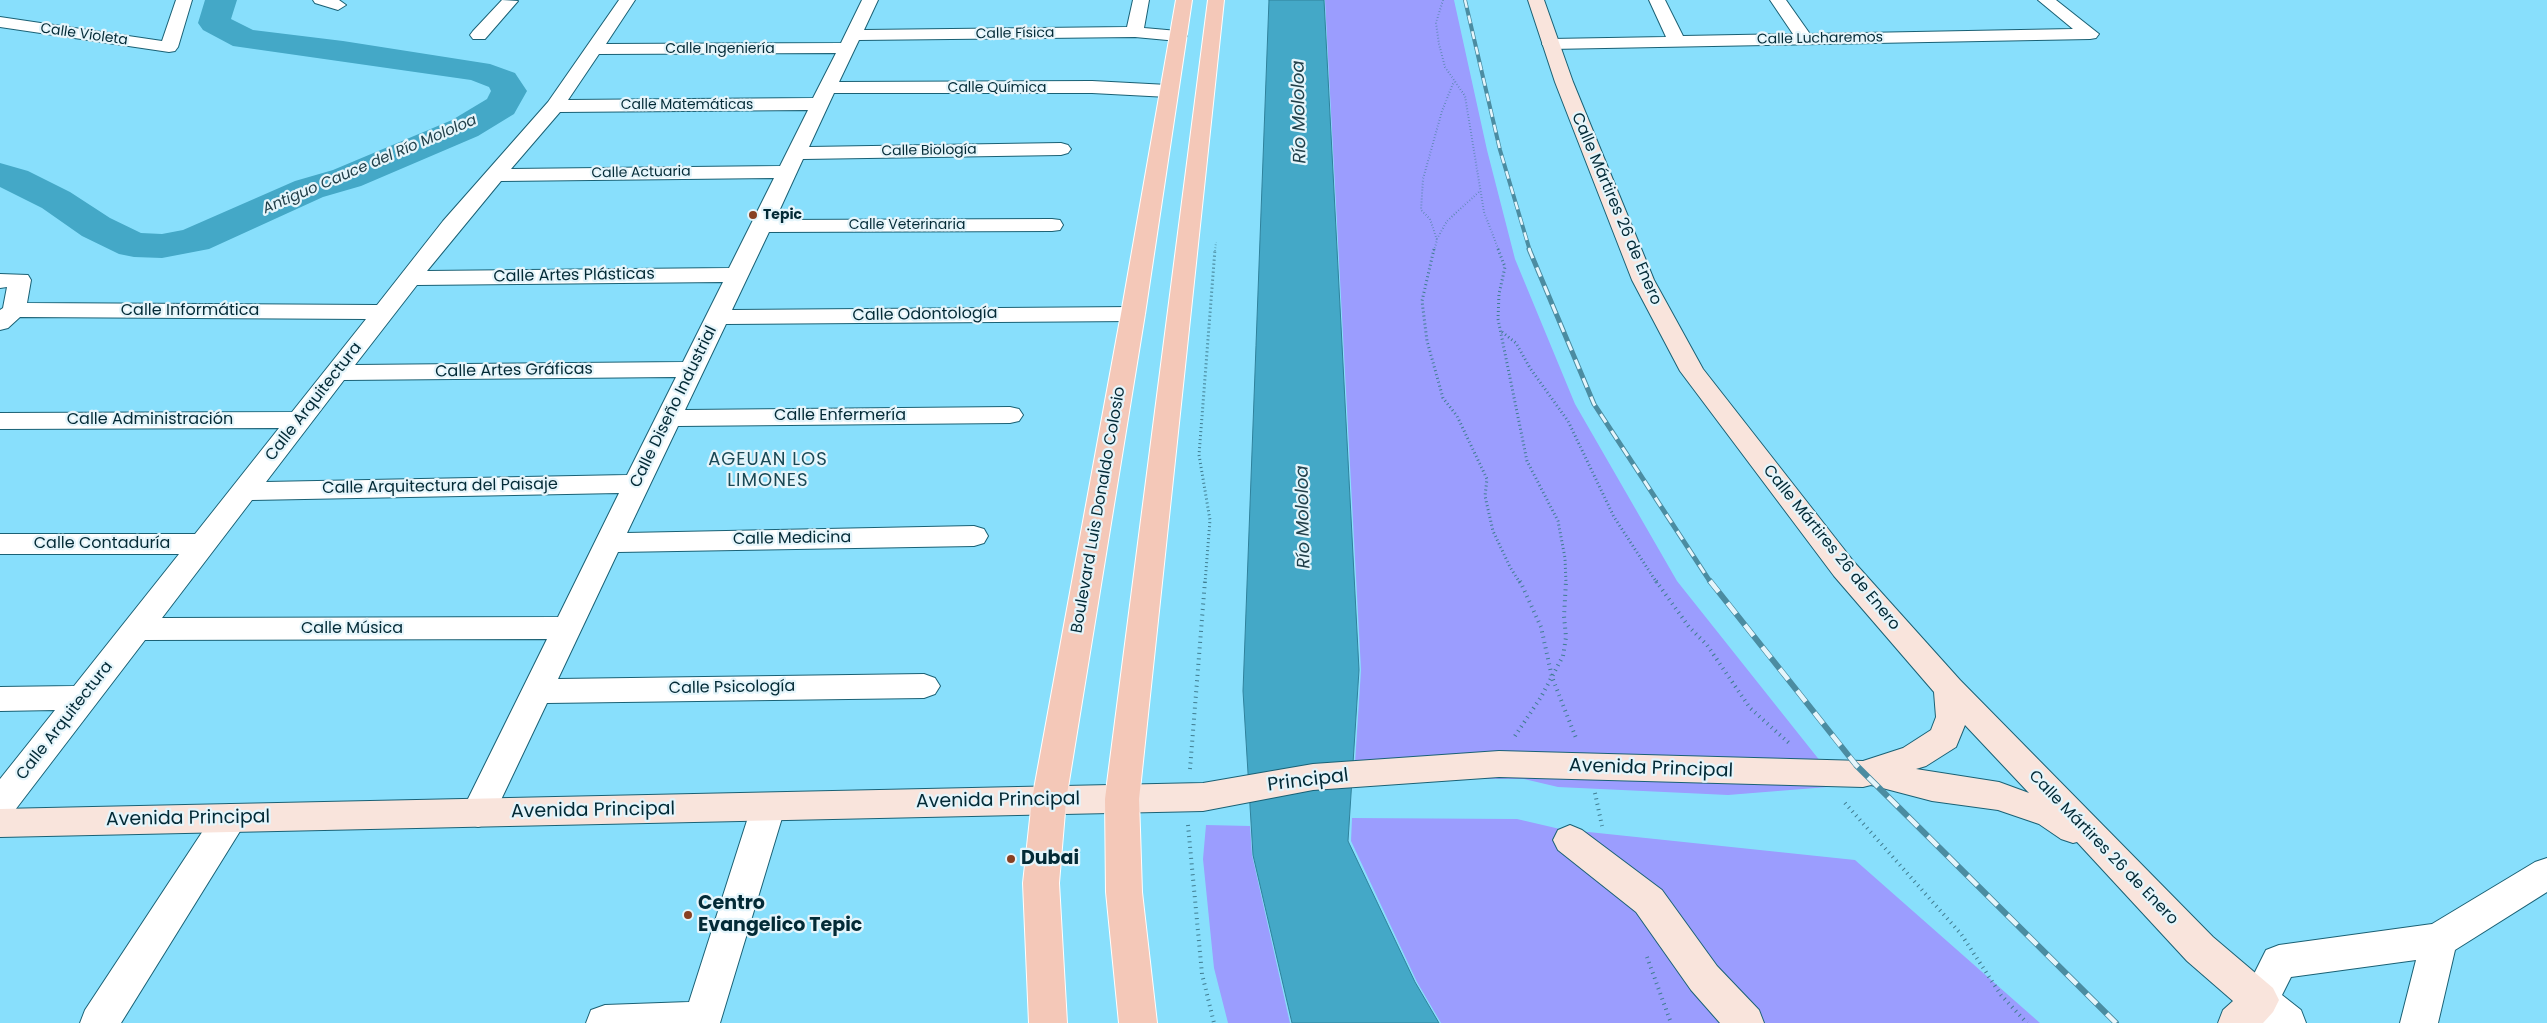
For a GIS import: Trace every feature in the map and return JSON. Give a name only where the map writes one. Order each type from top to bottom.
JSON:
[{"type":"main road","name":"Boulevard Luis Donaldo Colosio","points":[[1048,1023],[1040,883],[1049,800],[1133,314],[1184,0]]},
{"type":"main road","points":[[1138,1023],[1124,892],[1122,799],[1216,0]]},
{"type":"street","name":"Calle Violeta","points":[[0,22],[169,47],[184,0]]},
{"type":"street","points":[[321,0],[338,4]]},
{"type":"street","points":[[479,35],[507,0]]},
{"type":"street","name":"Calle Arquitectura","points":[[0,804],[411,278],[555,106],[627,0]]},
{"type":"street","name":"Calle Diseño Industrial","points":[[478,814],[539,691],[567,628],[870,0]]},
{"type":"street","points":[[1136,32],[1141,0]]},
{"type":"street","name":"Calle Mártires 26 de Enero","points":[[1536,0],[1564,82],[1643,280],[1692,371],[1844,569],[1949,688],[2119,862],[2261,1015]]},
{"type":"street","points":[[1657,0],[1677,41]]},
{"type":"street","points":[[1778,0],[1805,39]]},
{"type":"street","points":[[2046,0],[2090,34]]},
{"type":"street","points":[[2083,8],[2090,34]]},
{"type":"street","name":"Calle Física","points":[[849,42],[1136,32],[1178,36]]},
{"type":"street","name":"Calle Lucharemos","points":[[1551,44],[2090,34]]},
{"type":"street","name":"Calle Ingeniería","points":[[594,49],[849,42]]},
{"type":"street","name":"Calle Química","points":[[823,96],[1092,87],[1168,91]]},
{"type":"street","name":"Calle Matemáticas","points":[[555,106],[823,96]]},
{"type":"street","name":"Calle Biología","points":[[792,163],[1061,149]]},
{"type":"street","name":"Calle Actuaria","points":[[496,175],[792,163]]},
{"type":"street","name":"Calle Veterinaria","points":[[761,226],[1052,225]]},
{"type":"street","name":"Calle Artes Plásticas","points":[[411,278],[738,275]]},
{"type":"street","points":[[0,281],[20,280],[7,317]]},
{"type":"street","name":"Calle Informática","points":[[7,317],[384,312]]},
{"type":"street","name":"Calle Odontología","points":[[718,317],[1133,314]]},
{"type":"street","name":"Calle Artes Gráficas","points":[[336,373],[692,369]]},
{"type":"street","name":"Calle Enfermería","points":[[669,418],[1010,415]]},
{"type":"street","name":"Calle Administración","points":[[0,421],[300,420]]},
{"type":"street","name":"Calle Arquitectura del Paisaje","points":[[245,491],[636,484]]},
{"type":"street","name":"Calle Medicina","points":[[609,542],[974,536]]},
{"type":"street","name":"Calle Contaduría","points":[[0,544],[203,544]]},
{"type":"street","name":"Calle Música","points":[[136,629],[567,628]]},
{"type":"street","name":"Calle Psicología","points":[[539,691],[924,686]]},
{"type":"street","name":"Avenida Principal","points":[[1872,772],[1914,757],[1945,738],[1952,717],[1949,688]]},
{"type":"street","points":[[0,699],[83,698]]},
{"type":"street","name":"Avenida Principal","points":[[1430,769],[1499,764],[1820,774],[1872,772],[1932,787],[1999,796],[2051,814],[2119,862]]},
{"type":"street","name":"Principal","points":[[1195,797],[1313,777],[1430,769]]},
{"type":"street","name":"Avenida Principal","points":[[0,823],[768,808],[1195,797]]},
{"type":"street","points":[[605,1023],[702,1021],[768,808]]},
{"type":"street","points":[[99,1023],[230,818]]},
{"type":"street","points":[[1570,840],[1649,901],[1704,978],[1745,1023]]},
{"type":"street","points":[[2261,1015],[2279,962],[2439,940],[2547,873]]},
{"type":"street","points":[[2419,1023],[2439,940]]},
{"type":"path","points":[[1443,0],[1436,23],[1445,67],[1465,96],[1484,212],[1505,267],[1498,294],[1498,319],[1527,460],[1539,488],[1558,521],[1562,540],[1566,637],[1563,656],[1541,697],[1508,742]]},
{"type":"path","points":[[1437,240],[1430,219],[1421,210],[1423,179],[1442,111],[1454,81]]},
{"type":"path","points":[[1480,191],[1447,221],[1437,240],[1423,290],[1422,301],[1428,342],[1437,382],[1443,398],[1457,416],[1487,480],[1485,496],[1492,531],[1510,567],[1524,588],[1541,627],[1552,677],[1590,767],[1602,827],[1617,876]]},
{"type":"path","points":[[1214,1023],[1202,974],[1195,797],[1191,764],[1210,520],[1199,455],[1216,238]]},
{"type":"path","points":[[1501,331],[1516,342],[1530,368],[1568,422],[1619,526],[1679,613],[1707,645],[1750,708],[1820,774],[1961,934],[2001,995],[2027,1023]]},
{"type":"path","points":[[1643,950],[1652,966],[1671,1023]]},
{"type":"shaded area","points":[[1325,0],[1454,0],[1487,150],[1515,259],[1575,404],[1677,581],[1840,786],[1728,795],[1558,787],[1524,779],[1354,778],[1361,670]]},
{"type":"shaded area","points":[[1352,818],[1517,819],[1560,829],[1855,860],[2040,1023],[1441,1023],[1417,982],[1351,841]]},
{"type":"shaded area","points":[[1206,825],[1250,826],[1252,855],[1290,1023],[1228,1023],[1214,968],[1203,859]]},
{"type":"water","name":"Río Mololoa","points":[[1269,0],[1324,0],[1359,670],[1348,841],[1415,982],[1439,1023],[1292,1023],[1253,855],[1243,691]]},
{"type":"waterway","name":"Antiguo Cauce del Río Mololoa","points":[[0,175],[14,179],[56,200],[96,227],[134,245],[162,246],[194,240],[309,189],[347,178],[465,128],[501,106],[509,91],[503,80],[478,71],[245,39],[214,23],[221,0]]},
{"type":"railway","points":[[1465,0],[1500,150],[1530,251]]},
{"type":"railway","points":[[1529,249],[1594,404],[1711,583]]},
{"type":"railway","points":[[1710,581],[1856,765],[2116,1023]]},
{"type":"place","name":"Tepic","points":[[753,215]]},
{"type":"place","name":"Dubai","points":[[1011,859]]},
{"type":"place","name":"Centro Evangelico Tepic","points":[[688,915]]},
{"type":"district","name":"AGEUAN LOS LIMONES","points":[[768,470]]}]
